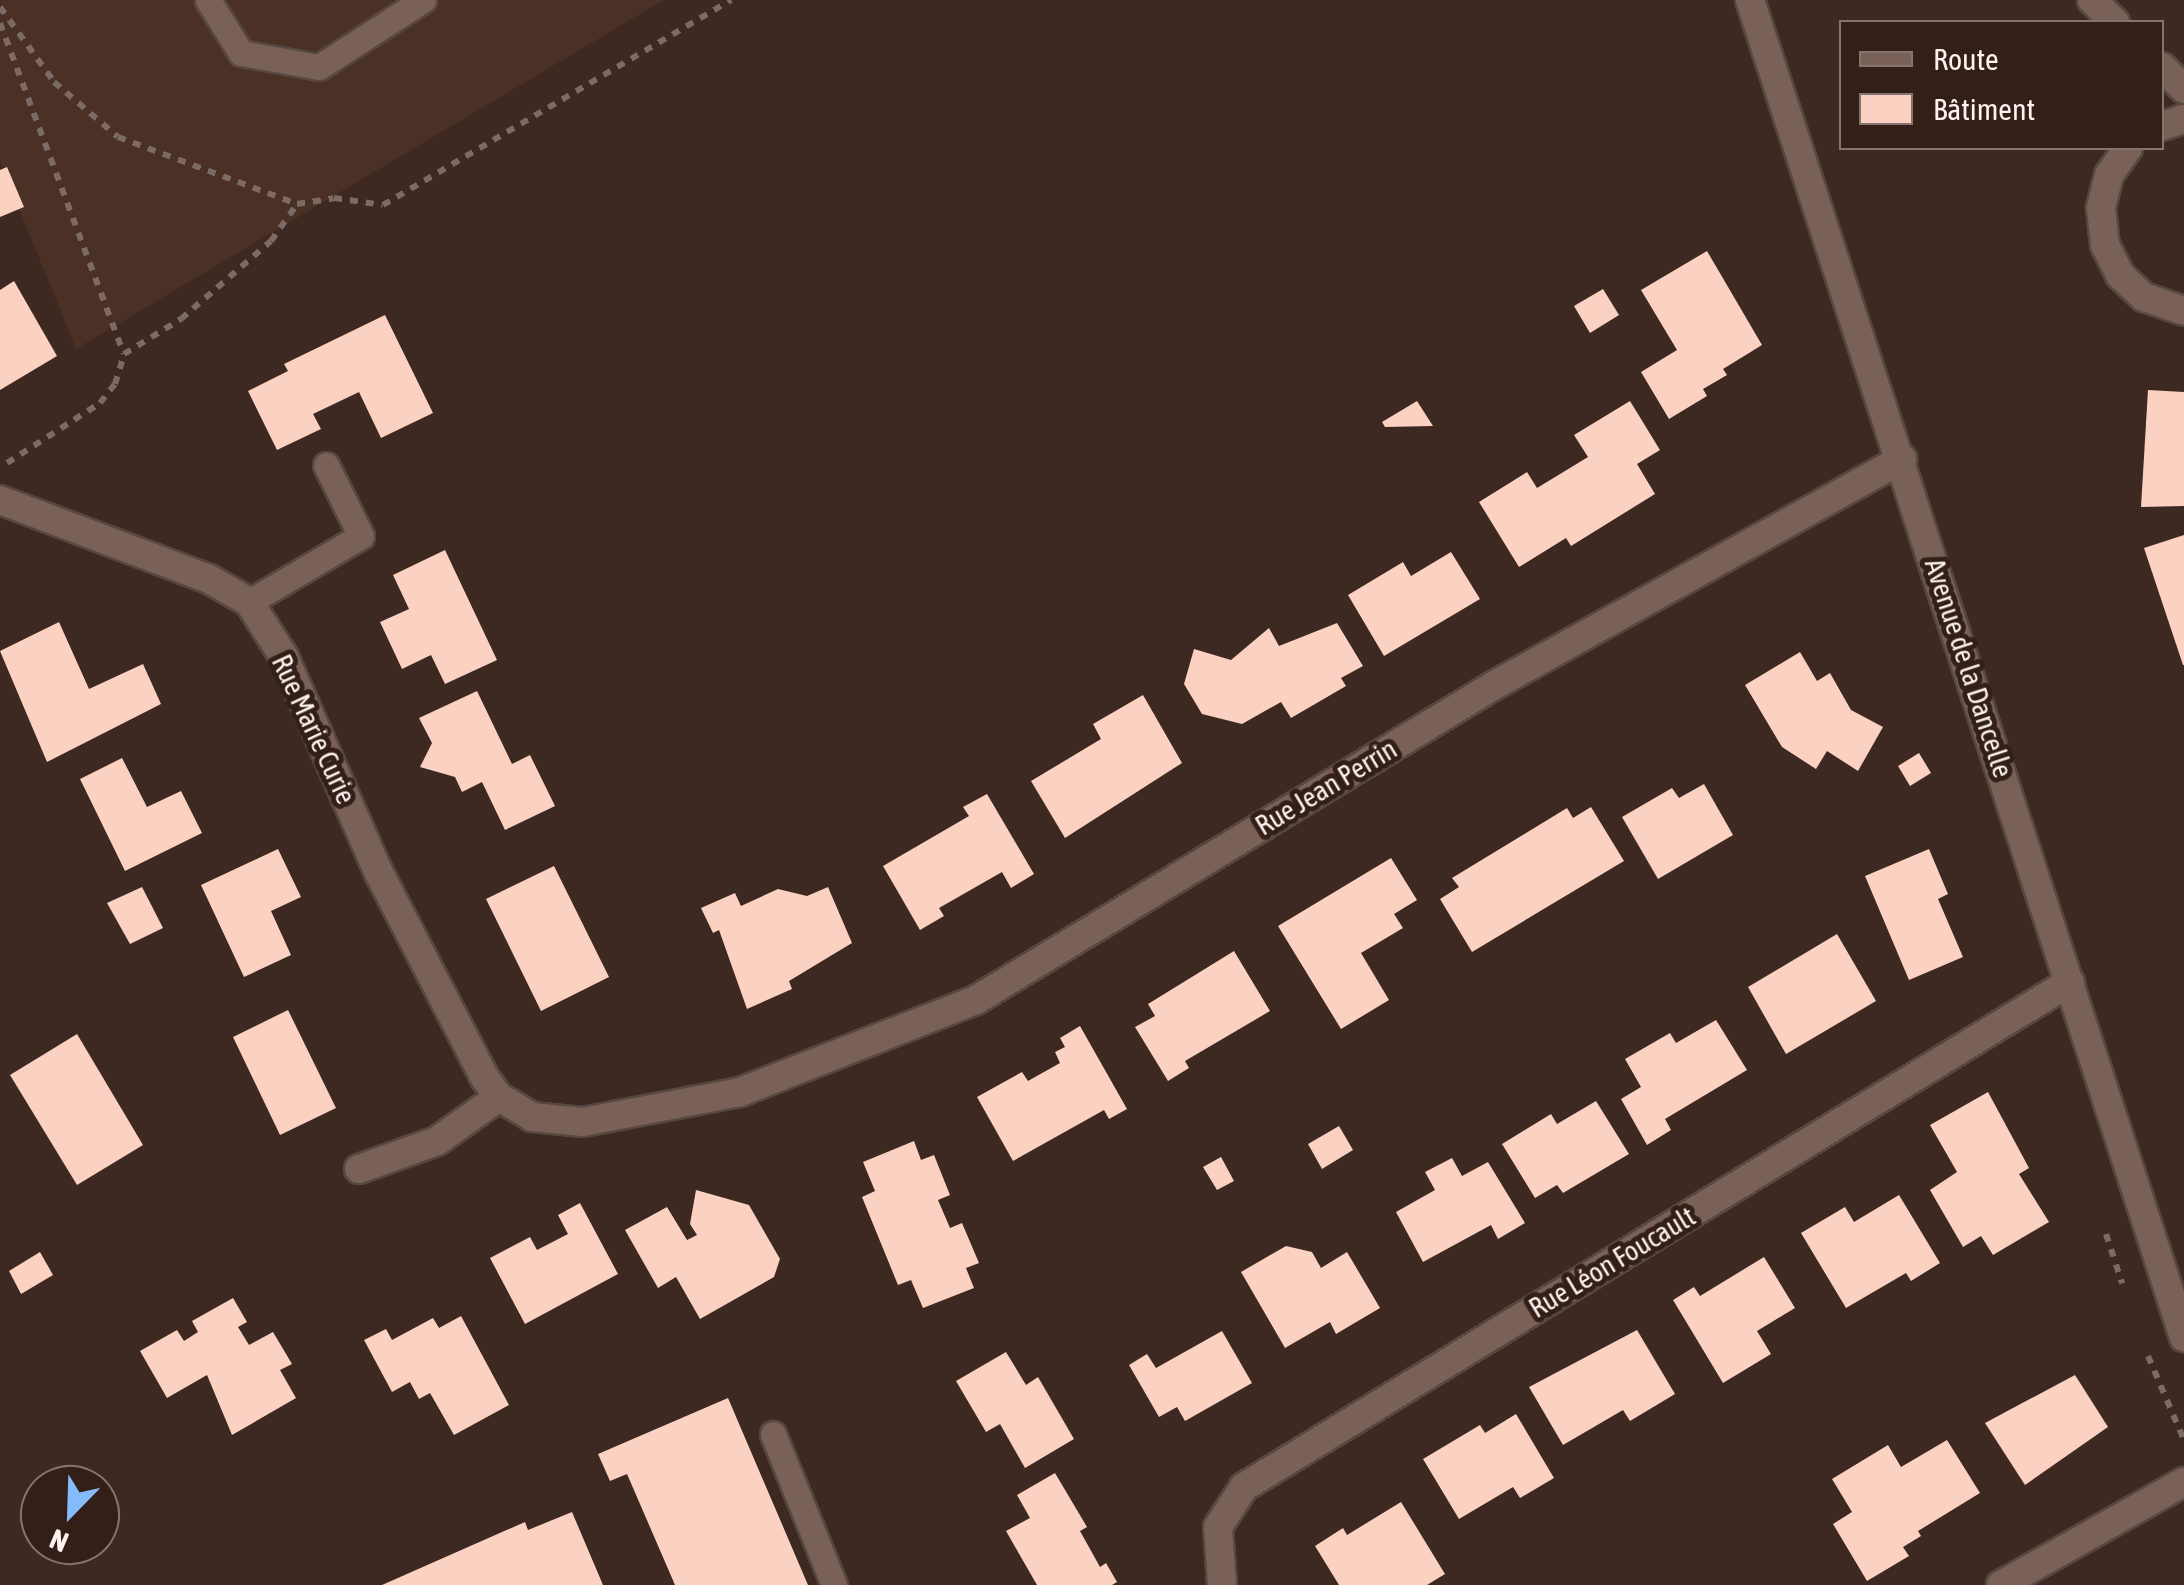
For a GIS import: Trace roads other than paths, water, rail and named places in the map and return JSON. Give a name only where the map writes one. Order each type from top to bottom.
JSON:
[{"type":"street","name":"Avenue de la Dancelle","points":[[1750,0],[2184,1337]]},
{"type":"street","points":[[2092,0],[2113,20]]},
{"type":"street","points":[[2164,70],[2184,89]]},
{"type":"street","points":[[2127,150],[2109,175],[2101,208],[2105,244],[2120,275],[2144,296],[2184,311]]},
{"type":"street","name":"Rue Jean Perrin","points":[[499,1098],[532,1117],[582,1122],[740,1092],[976,1000],[1493,686],[1902,459]]},
{"type":"street","name":"Rue Marie Curie","points":[[0,500],[195,573],[249,602],[284,657],[379,873],[499,1098]]},
{"type":"street","name":"Rue Léon Foucault","points":[[1222,1585],[1218,1527],[1244,1487],[2070,982]]},
{"type":"street","points":[[359,1169],[438,1141],[499,1098]]},
{"type":"street","points":[[2001,1585],[2184,1482]]},
{"type":"lane","points":[[208,0],[241,52],[319,67],[423,0]]},
{"type":"lane","points":[[249,602],[361,536],[326,466]]},
{"type":"lane","points":[[774,1434],[834,1585]]}]
